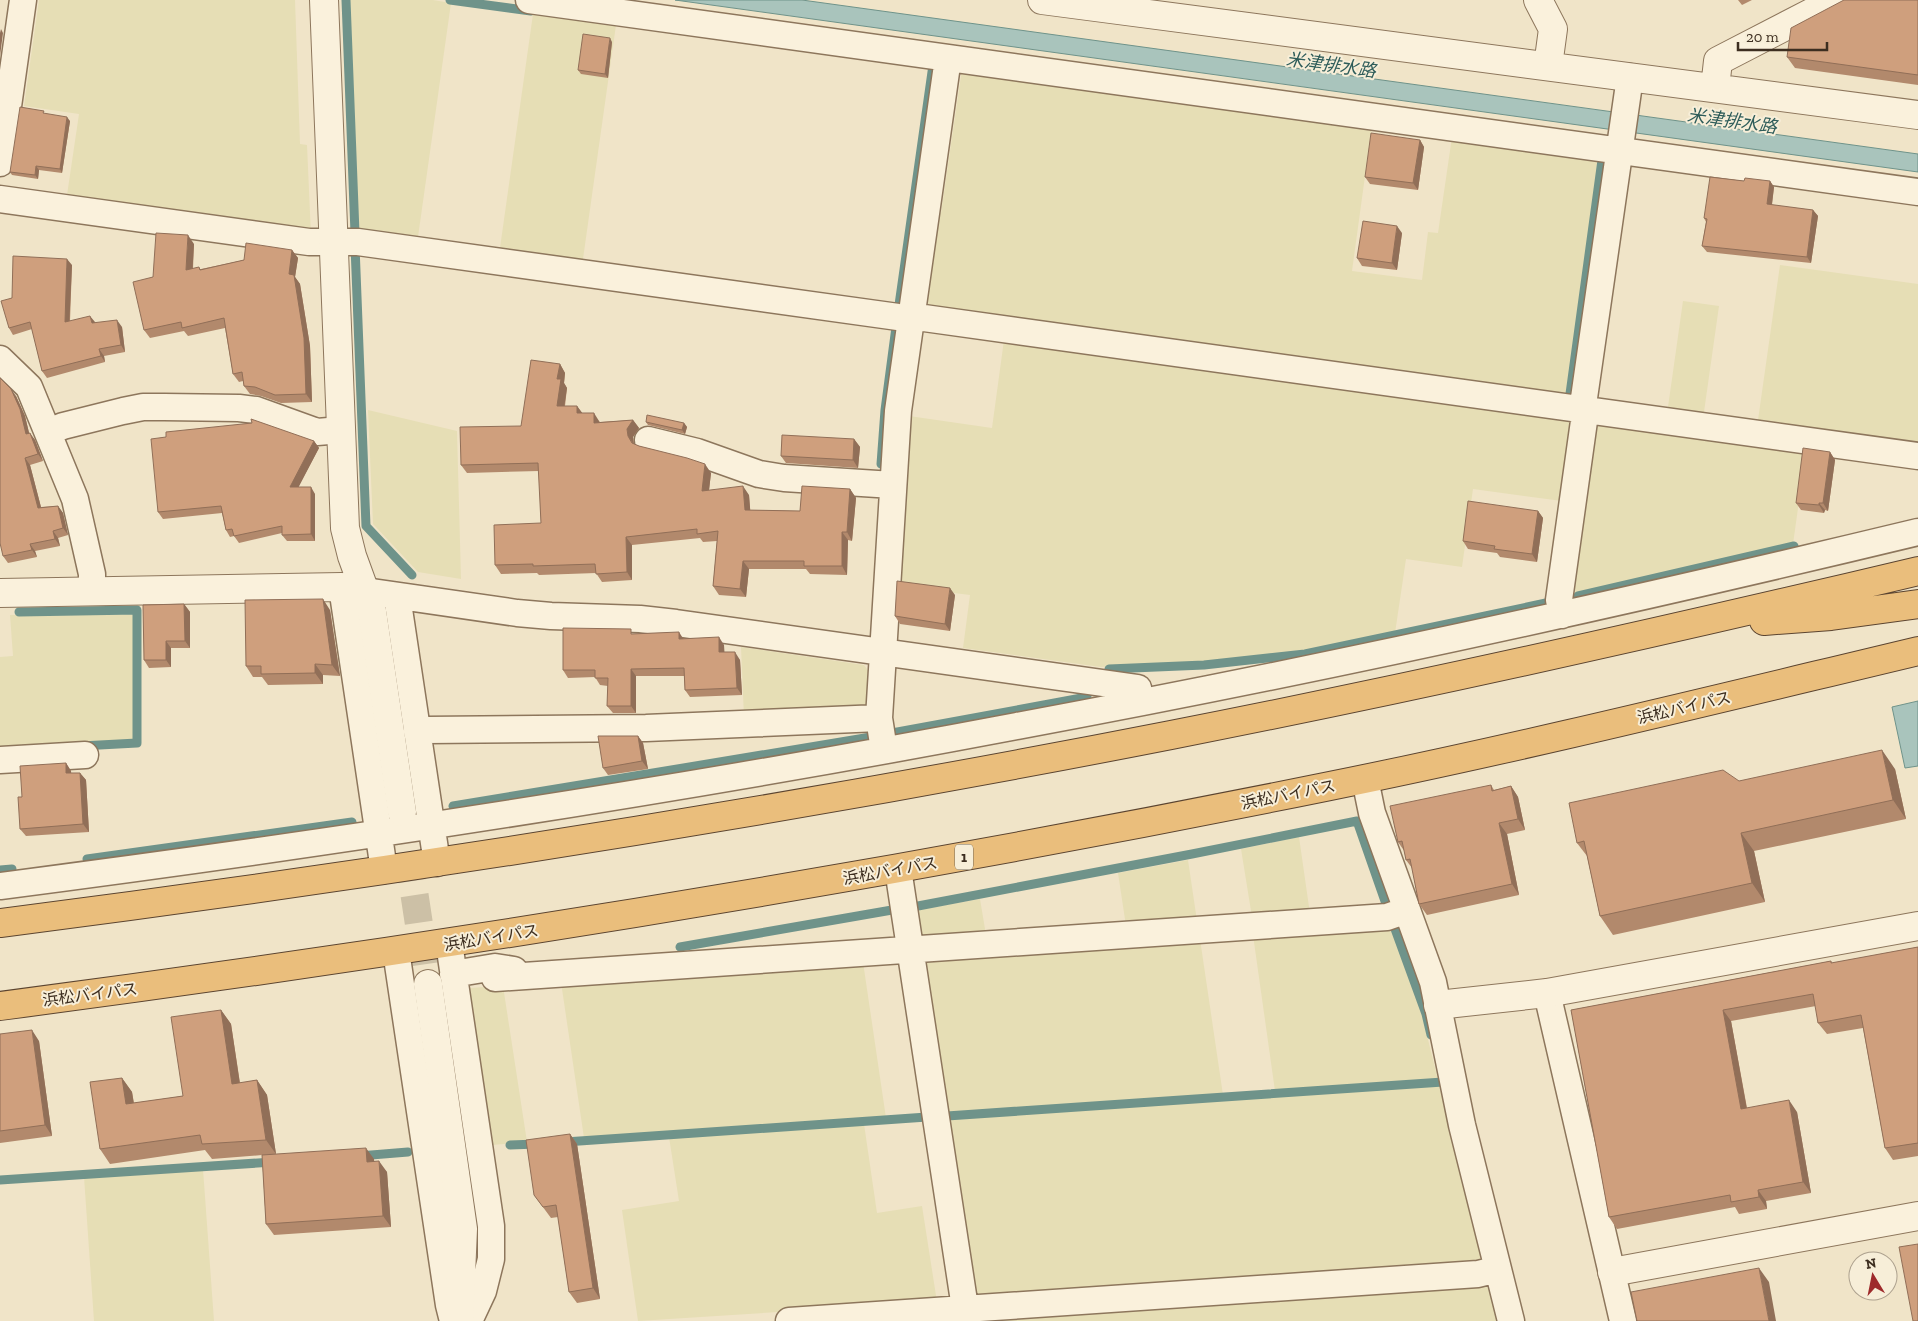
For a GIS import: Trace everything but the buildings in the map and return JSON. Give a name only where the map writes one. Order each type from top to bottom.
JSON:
[{"type":"highway","points":[[0,923],[437,862],[726,816],[1041,760],[1335,702],[1675,628],[1918,571]]},
{"type":"highway","points":[[1675,628],[1832,616],[1918,604]]},
{"type":"highway","name":"浜松バイパス","points":[[0,1006],[449,943],[610,918],[898,869],[1184,815],[1581,732],[1918,651]]},
{"type":"street","points":[[0,163],[23,0]]},
{"type":"street","points":[[324,0],[345,528],[352,556],[353,589],[378,834],[384,870]]},
{"type":"street","points":[[529,0],[948,58],[1620,145],[1918,192]]},
{"type":"street","points":[[1042,0],[1548,66],[1628,90],[1715,88],[1918,115]]},
{"type":"street","points":[[1538,0],[1553,29],[1548,66]]},
{"type":"street","points":[[1715,88],[1718,61],[1836,0]]},
{"type":"street","points":[[884,750],[879,718],[898,411],[948,58]]},
{"type":"street","points":[[1562,615],[1559,600],[1583,430],[1584,398],[1628,90]]},
{"type":"street","points":[[0,199],[309,242],[358,242],[1918,456]]},
{"type":"street","points":[[0,359],[29,387],[75,499],[92,574],[92,591]]},
{"type":"street","points":[[48,432],[63,426],[123,411],[164,407],[256,410],[317,432],[341,430]]},
{"type":"street","points":[[648,440],[697,452],[760,474],[784,478],[893,485]]},
{"type":"street","points":[[0,886],[431,826],[884,750],[1308,669],[1562,615],[1918,532]]},
{"type":"street","points":[[353,589],[372,612],[402,812]]},
{"type":"street","points":[[0,593],[353,589],[517,613],[640,619],[676,623],[1138,688],[1141,702]]},
{"type":"street","points":[[397,596],[437,862]]},
{"type":"street","points":[[417,732],[427,730],[646,728],[879,718]]},
{"type":"street","points":[[0,760],[85,755]]},
{"type":"street","points":[[1365,778],[1372,813],[1432,979],[1462,1125],[1511,1321]]},
{"type":"street","points":[[898,869],[966,1315]]},
{"type":"street","points":[[495,978],[1387,917],[1407,910]]},
{"type":"street","points":[[1438,1005],[1548,993],[1918,926]]},
{"type":"street","points":[[449,943],[491,1226],[491,1259],[483,1291],[469,1321]]},
{"type":"street","points":[[396,951],[449,1305],[453,1321]]},
{"type":"street","points":[[453,974],[495,967],[551,974]]},
{"type":"street","points":[[428,984],[463,1229],[459,1321]]},
{"type":"street","points":[[1548,993],[1623,1321]]},
{"type":"street","points":[[1612,1272],[1918,1216]]},
{"type":"street","points":[[789,1321],[966,1315],[1468,1275],[1498,1269]]},
{"type":"shaded area","points":[[39,0],[295,0],[300,144],[307,145],[311,236],[66,202],[79,114],[24,106]]},
{"type":"shaded area","points":[[350,0],[433,0],[451,3],[417,244],[359,235]]},
{"type":"shaded area","points":[[533,14],[616,25],[582,266],[499,255]]},
{"type":"shaded area","points":[[962,69],[1372,125],[1352,271],[1422,280],[1428,232],[1438,233],[1452,137],[1601,157],[1566,400],[930,312],[924,305],[937,213],[941,213]]},
{"type":"shaded area","points":[[1780,265],[1918,284],[1918,442],[1758,420]]},
{"type":"shaded area","points":[[1683,301],[1719,306],[1703,419],[1667,414]]},
{"type":"shaded area","points":[[1004,340],[1573,419],[1562,501],[1473,489],[1462,567],[1406,559],[1395,633],[1305,652],[1204,663],[1101,667],[963,648],[970,595],[898,586],[909,416],[992,428]]},
{"type":"shaded area","points":[[368,410],[457,431],[461,579],[418,572],[373,524]]},
{"type":"shaded area","points":[[1595,422],[1806,451],[1793,544],[1571,595]]},
{"type":"shaded area","points":[[135,612],[135,740],[0,749],[0,657],[13,656],[10,615]]},
{"type":"shaded area","points":[[741,647],[864,665],[870,673],[868,705],[744,717]]},
{"type":"shaded area","points":[[1299,837],[1310,914],[1252,917],[1241,849]]},
{"type":"shaded area","points":[[1188,860],[1197,921],[1126,926],[1118,873]]},
{"type":"shaded area","points":[[980,899],[986,935],[923,940],[912,911]]},
{"type":"shaded area","points":[[1390,926],[1422,1015],[1438,1080],[1275,1091],[1253,935]]},
{"type":"shaded area","points":[[1200,939],[1223,1095],[943,1114],[920,965],[926,958]]},
{"type":"shaded area","points":[[863,962],[886,1118],[584,1138],[561,982]]},
{"type":"shaded area","points":[[503,986],[527,1142],[492,1145],[469,988]]},
{"type":"shaded area","points":[[1439,1085],[1482,1258],[1476,1265],[979,1299],[969,1291],[943,1118]]},
{"type":"shaded area","points":[[864,1124],[877,1213],[922,1206],[937,1302],[638,1321],[622,1210],[679,1201],[669,1137]]},
{"type":"shaded area","points":[[203,1169],[214,1321],[94,1321],[84,1177]]},
{"type":"shaded area","points":[[1481,1283],[1489,1289],[1497,1321],[978,1321]]},
{"type":"water","points":[[675,0],[802,0],[1918,154],[1918,172]]},
{"type":"water","points":[[1918,701],[1918,766],[1905,768],[1892,707]]},
{"type":"waterway","points":[[346,0],[355,233]]},
{"type":"waterway","points":[[450,0],[531,11]]},
{"type":"waterway","points":[[899,305],[933,65]]},
{"type":"waterway","points":[[1569,401],[1602,160]]},
{"type":"waterway","points":[[355,246],[366,526],[412,575]]},
{"type":"waterway","points":[[881,464],[885,410],[896,327]]},
{"type":"waterway","points":[[1578,596],[1794,546]]},
{"type":"waterway","points":[[1109,669],[1204,665],[1305,654],[1546,603]]},
{"type":"waterway","points":[[19,612],[137,610],[137,743],[81,746]]},
{"type":"waterway","points":[[892,733],[1087,697]]},
{"type":"waterway","points":[[453,806],[871,737]]},
{"type":"waterway","points":[[918,906],[1357,821],[1386,904]]},
{"type":"waterway","points":[[87,859],[352,822]]},
{"type":"waterway","points":[[0,870],[12,869]]},
{"type":"waterway","points":[[680,947],[892,910]]},
{"type":"waterway","points":[[1395,929],[1426,1014],[1431,1035]]},
{"type":"waterway","points":[[947,1116],[1443,1082]]},
{"type":"waterway","points":[[565,1142],[927,1117]]},
{"type":"waterway","points":[[510,1145],[537,1144]]},
{"type":"waterway","points":[[359,1156],[408,1152]]},
{"type":"waterway","points":[[0,1180],[273,1162]]},
{"type":"tunnel","points":[[402,812],[428,984]]},
{"type":"water label","name":"米津排水路","points":[[1331,65]]},
{"type":"water label","name":"米津排水路","points":[[1732,121]]}]
